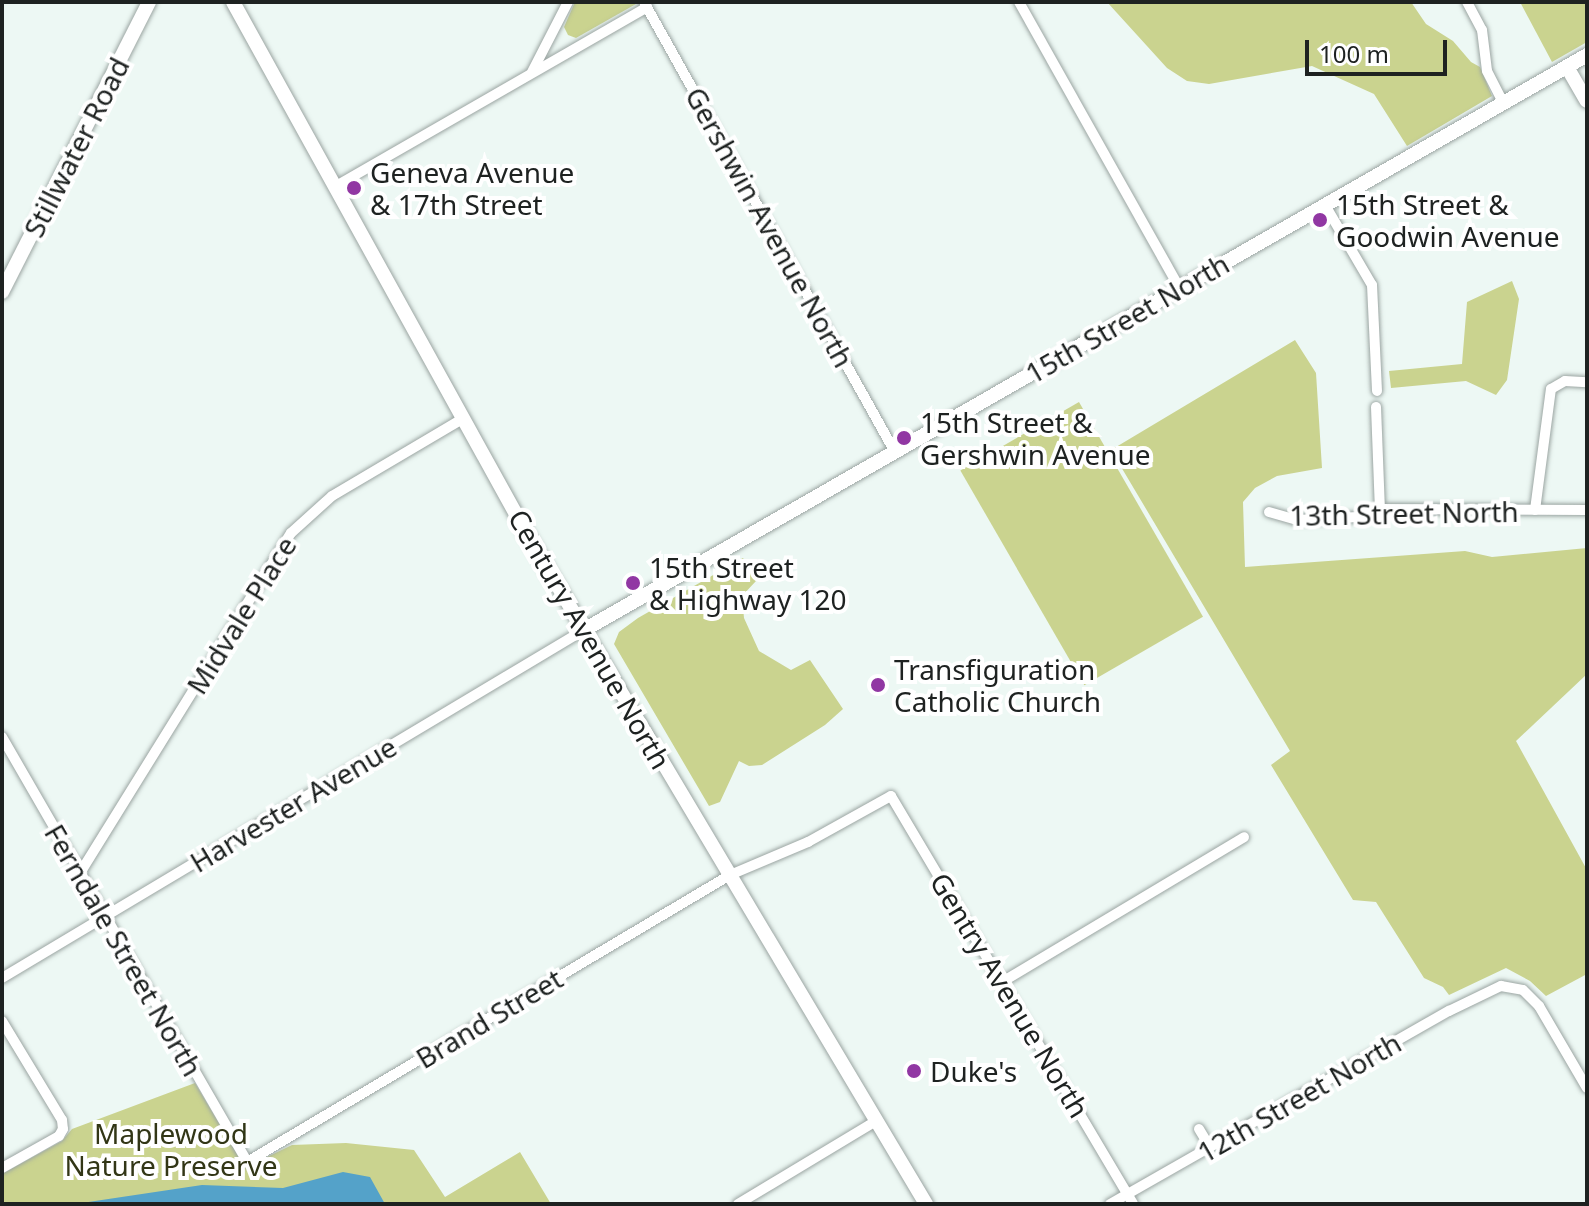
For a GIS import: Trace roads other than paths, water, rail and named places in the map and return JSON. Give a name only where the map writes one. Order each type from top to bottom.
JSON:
[{"type":"main road","name":"Stillwater Road","points":[[2,292],[149,2]]},
{"type":"main road","name":"Century Avenue North","points":[[233,2],[584,630],[926,1204]]},
{"type":"main road","name":"15th Street North","points":[[584,630],[895,452],[926,431],[1587,55]]},
{"type":"main road","points":[[1567,67],[1587,101]]},
{"type":"street","points":[[531,74],[568,2]]},
{"type":"street","points":[[1019,2],[1180,289]]},
{"type":"street","points":[[1467,2],[1482,28],[1487,71],[1503,103]]},
{"type":"street","points":[[336,186],[645,5]]},
{"type":"street","name":"Gershwin Avenue North","points":[[645,5],[895,452]]},
{"type":"street","points":[[1325,205],[1372,285],[1377,391]]},
{"type":"street","points":[[1535,510],[1551,389],[1565,381],[1587,382]]},
{"type":"street","points":[[1376,407],[1380,509]]},
{"type":"street","name":"Midvale Place","points":[[80,873],[291,533],[332,496],[464,418]]},
{"type":"street","name":"13th Street North","points":[[1269,512],[1297,520],[1358,517],[1380,509],[1587,510]]},
{"type":"street","name":"Harvester Avenue","points":[[2,978],[584,630]]},
{"type":"street","name":"Ferndale Street North","points":[[2,737],[247,1162]]},
{"type":"street","name":"Brand Street","points":[[247,1162],[730,875],[808,842],[891,796]]},
{"type":"street","name":"Gentry Avenue North","points":[[891,796],[1130,1199]]},
{"type":"street","points":[[1002,982],[1244,837]]},
{"type":"street","name":"12th Street North","points":[[1110,1204],[1130,1199],[1210,1147],[1501,986],[1523,990],[1531,998],[1587,1088]]},
{"type":"street","points":[[2,1021],[62,1120],[63,1129],[59,1136],[2,1168]]},
{"type":"street","points":[[738,1204],[876,1121]]},
{"type":"street","points":[[1199,1129],[1210,1147]]},
{"type":"water","points":[[343,1172],[370,1177],[385,1204],[75,1204],[202,1185],[283,1188]]},
{"type":"place","name":"Geneva Avenue & 17th Street","points":[[354,188]]},
{"type":"place","name":"15th Street & Goodwin Avenue","points":[[1320,220]]},
{"type":"place","name":"15th Street & Gershwin Avenue","points":[[904,438]]},
{"type":"place","name":"15th Street & Highway 120","points":[[633,583]]},
{"type":"place","name":"Transfiguration Catholic Church","points":[[878,685]]},
{"type":"place","name":"Duke's","points":[[914,1071]]},
{"type":"park label","name":"Maplewood Nature Preserve","points":[[171,1149]]}]
